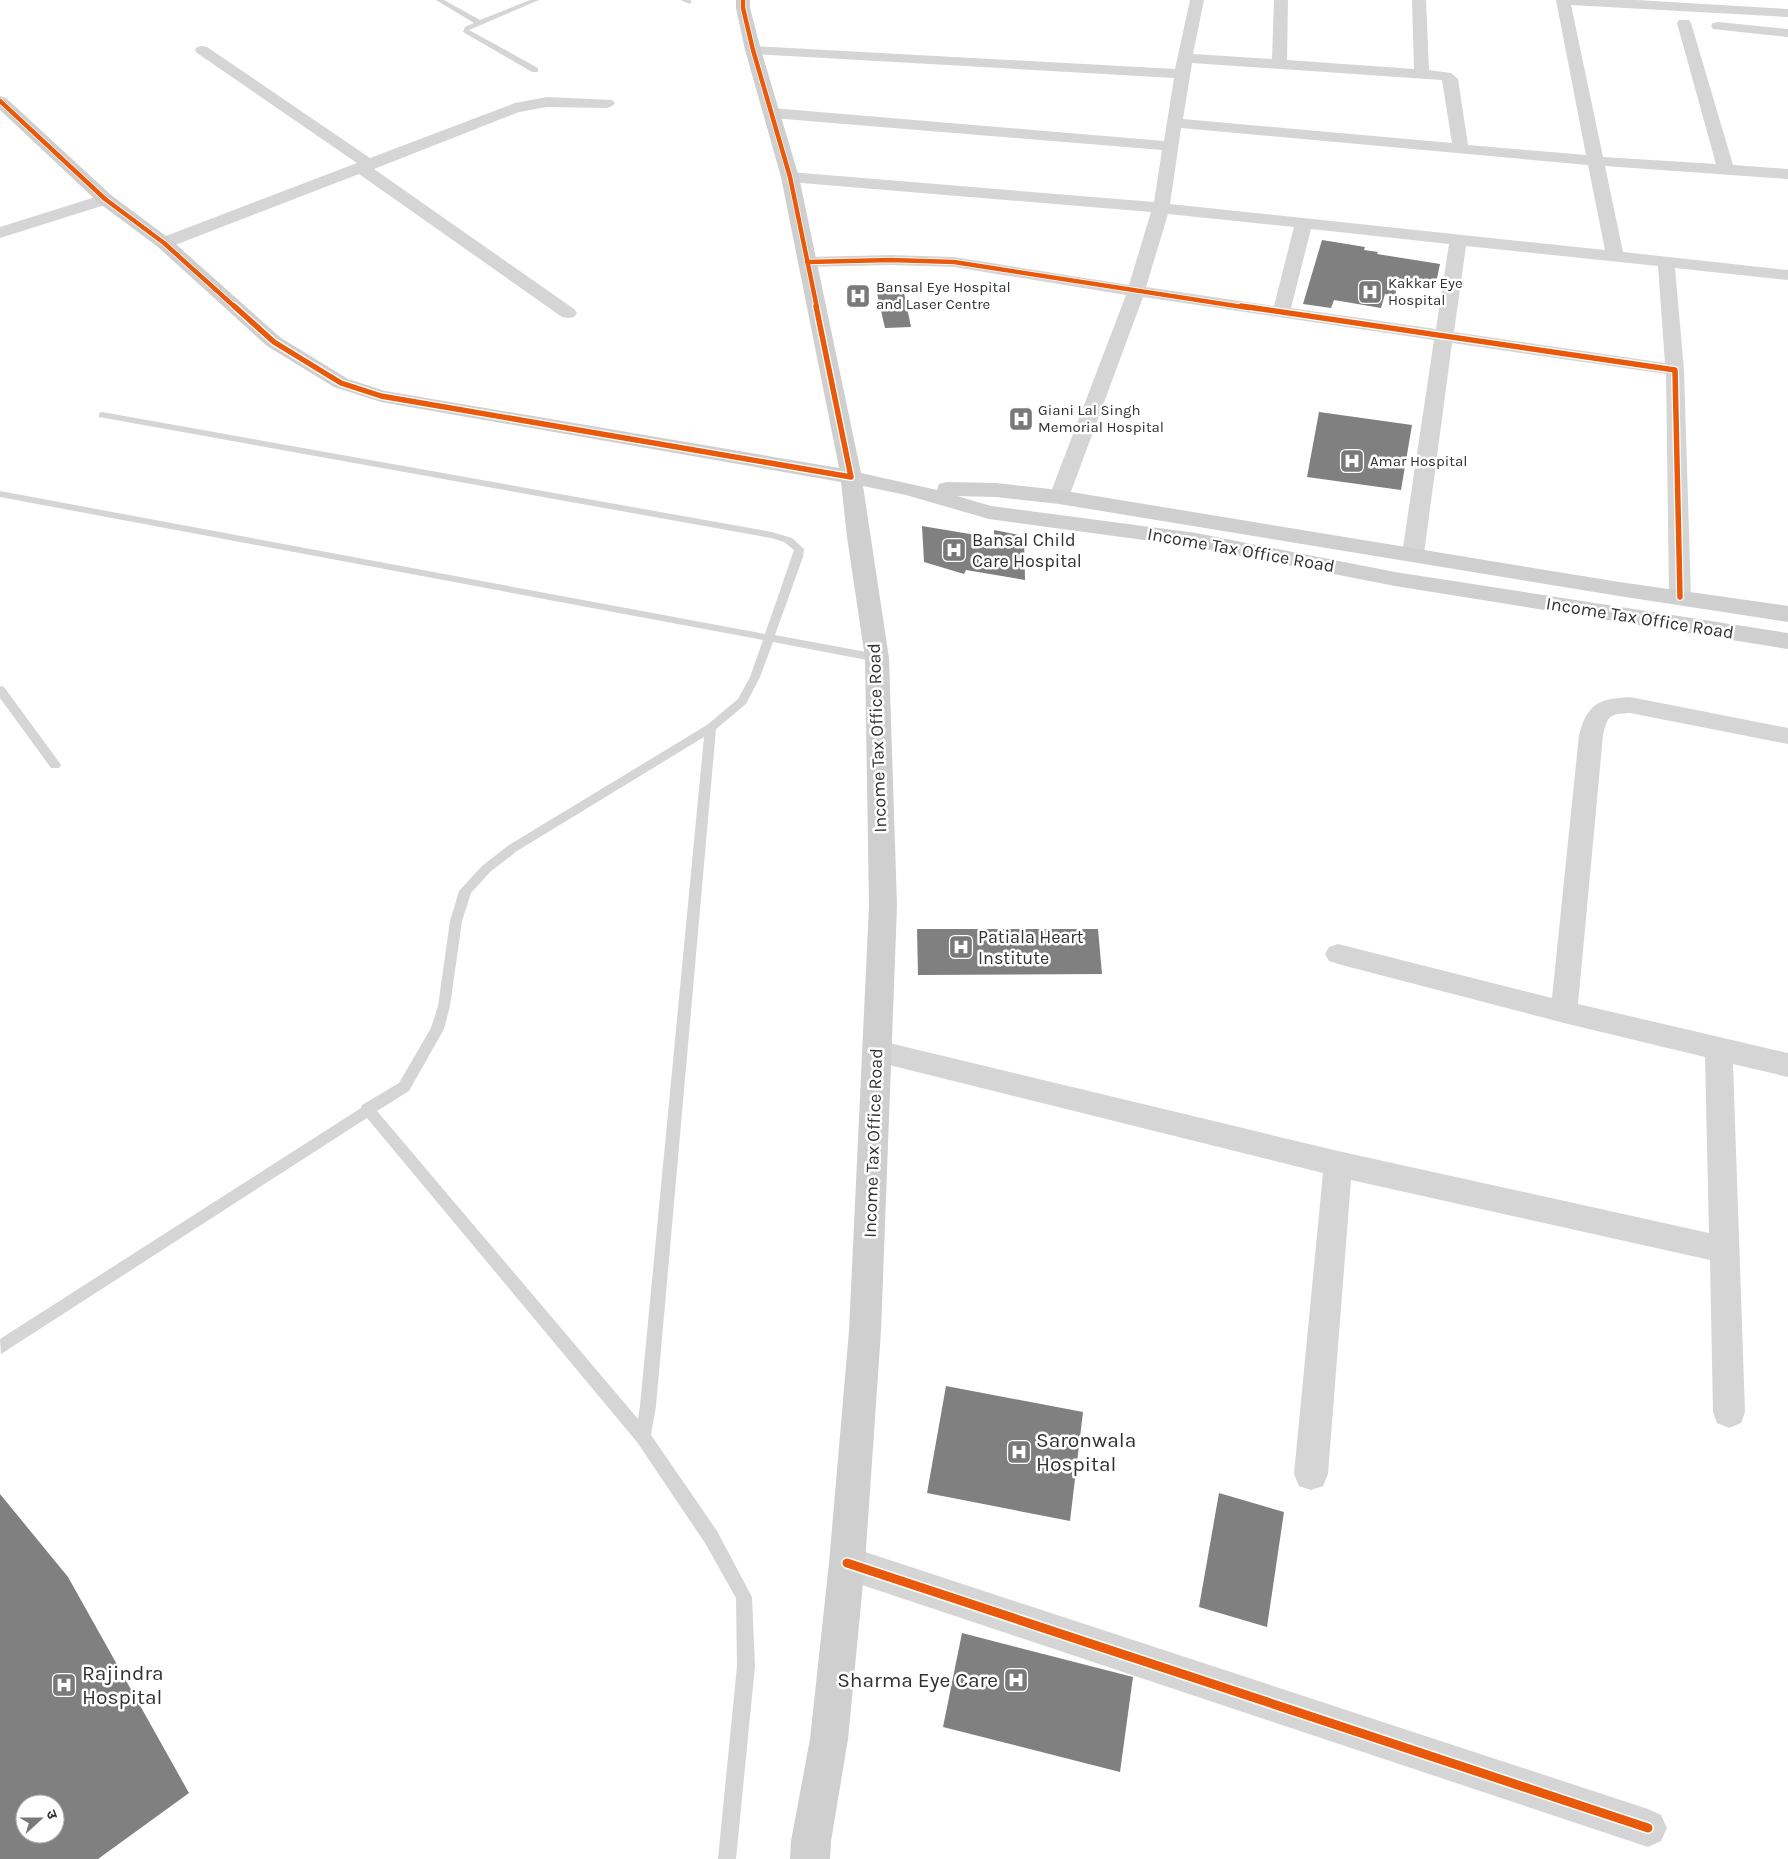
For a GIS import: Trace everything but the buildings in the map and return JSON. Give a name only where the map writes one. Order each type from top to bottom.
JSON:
[{"type":"main road","points":[[0,101],[106,199],[164,243],[274,342],[341,383],[381,396],[851,477],[790,177],[753,50],[743,8],[743,0]]},
{"type":"main road","name":"Income Tax Office Road","points":[[810,1859],[811,1841],[829,1739],[847,1563],[865,1331],[883,906],[877,658],[858,537],[851,477],[910,489],[989,512],[1196,540],[1395,578],[1788,641]]},
{"type":"main road","points":[[910,489],[996,490],[1059,497],[1619,589],[1788,614]]},
{"type":"street","points":[[1059,497],[1136,291],[1161,208],[1184,66],[1197,0]]},
{"type":"street","points":[[1279,64],[1281,0]]},
{"type":"street","points":[[1419,0],[1422,74]]},
{"type":"street","points":[[1615,256],[1563,0],[1788,13]]},
{"type":"street","points":[[1565,13],[1605,17]]},
{"type":"street","points":[[1726,170],[1679,23],[1788,33]]},
{"type":"street","points":[[202,50],[568,313]]},
{"type":"street","points":[[753,50],[1184,66],[1279,64],[1441,75],[1450,79],[1461,149]]},
{"type":"street","points":[[164,243],[530,104],[546,102],[607,102]]},
{"type":"street","points":[[772,113],[1172,146]]},
{"type":"street","points":[[1176,123],[1596,161],[1788,174]]},
{"type":"street","points":[[790,177],[1161,208],[1788,275]]},
{"type":"street","points":[[0,233],[106,199]]},
{"type":"street","points":[[1281,312],[1304,223]]},
{"type":"street","points":[[1413,554],[1458,240]]},
{"type":"street","points":[[807,262],[891,260],[954,262],[1136,291],[1675,370]]},
{"type":"street","points":[[1666,262],[1675,370],[1680,597]]},
{"type":"street","points":[[1564,1012],[1591,735],[1596,715],[1606,707],[1630,706],[1788,736]]},
{"type":"street","points":[[1338,954],[1564,1012],[1788,1065]]},
{"type":"street","points":[[1719,1048],[1729,1412]]},
{"type":"street","points":[[877,1051],[1338,1164],[1725,1250]]},
{"type":"street","points":[[1311,1474],[1338,1164]]},
{"type":"street","points":[[847,1563],[1648,1828]]},
{"type":"lane","points":[[439,0],[479,23]]},
{"type":"lane","points":[[535,70],[465,31],[466,28],[536,0]]},
{"type":"lane","points":[[1,1347],[367,1109],[404,1087],[437,1030],[444,1006],[455,930],[464,891],[486,868],[513,848],[711,728],[742,701],[755,677],[798,557],[799,549],[788,540],[763,534],[102,415]]},
{"type":"lane","points":[[0,494],[877,658]]},
{"type":"lane","points":[[0,690],[55,765]]},
{"type":"lane","points":[[643,1437],[648,1406],[711,728]]},
{"type":"lane","points":[[367,1109],[643,1437],[711,1537],[744,1597],[746,1666],[727,1859]]},
{"type":"cycle path","points":[[0,101],[105,199],[164,243],[274,342],[341,383],[381,396],[851,477],[790,177],[753,50],[743,8],[743,0]]},
{"type":"cycle path","points":[[807,262],[891,260],[954,262],[1136,291],[1675,370],[1680,597]]},
{"type":"cycle path","points":[[847,1563],[1648,1828]]},
{"type":"place","name":"Kakkar Eye Hospital","points":[[1370,292]]},
{"type":"place","name":"Bansal Eye Hospital and Laser Centre","points":[[858,296]]},
{"type":"place","name":"Giani Lal Singh Memorial Hospital","points":[[1021,419]]},
{"type":"place","name":"Amar Hospital","points":[[1352,461]]},
{"type":"place","name":"Bansal Child Care Hospital","points":[[954,550]]},
{"type":"place","name":"Patiala Heart Institute","points":[[961,947]]},
{"type":"place","name":"Saronwala Hospital","points":[[1019,1452]]},
{"type":"place","name":"Sharma Eye Care","points":[[1016,1680]]},
{"type":"place","name":"Rajindra Hospital","points":[[64,1685]]}]
